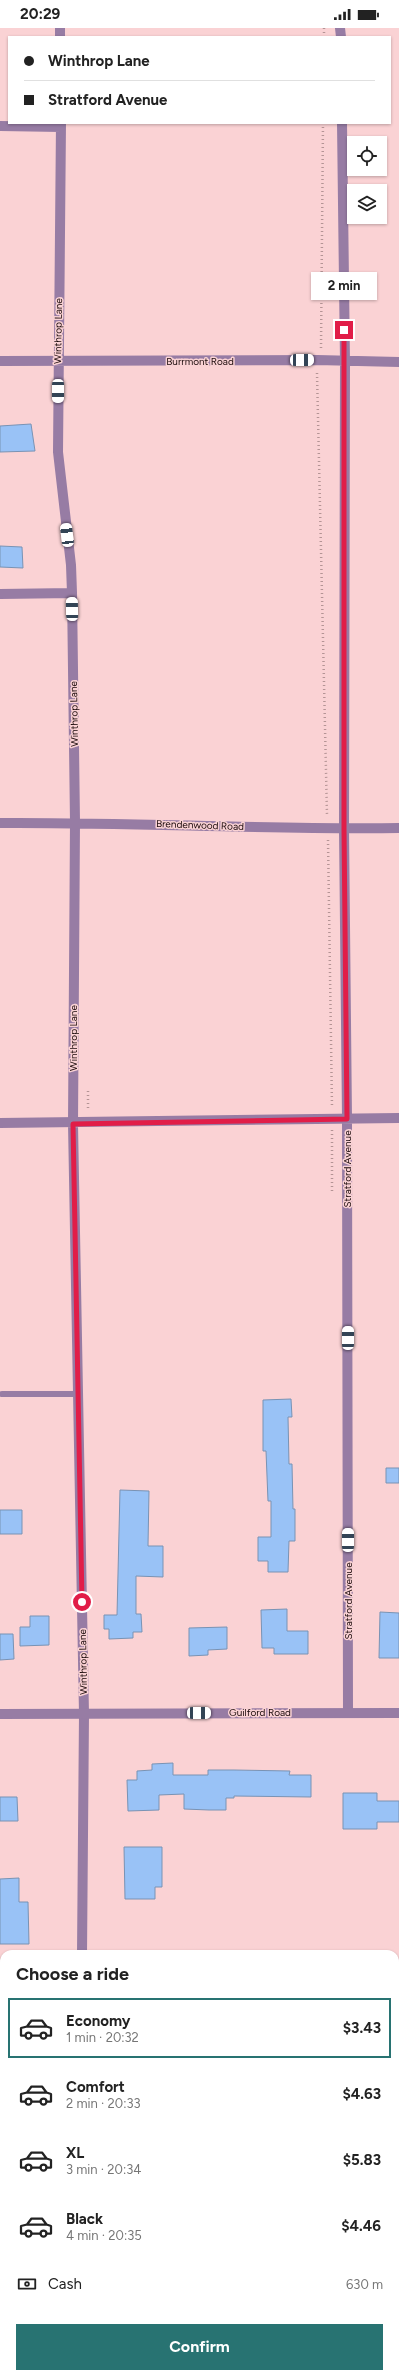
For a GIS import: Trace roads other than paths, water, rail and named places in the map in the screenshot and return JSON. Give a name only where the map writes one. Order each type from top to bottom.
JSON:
[{"type":"street","name":"Stratford Avenue","points":[[342,124],[344,362],[344,829],[347,1119],[348,1712]]},
{"type":"street","points":[[0,126],[61,125]]},
{"type":"street","name":"Winthrop Lane","points":[[61,125],[58,361],[59,476],[71,565],[72,593],[75,822],[73,1124],[84,1714],[82,1950]]},
{"type":"street","name":"Burrmont Road","points":[[0,362],[317,360],[344,362],[399,362]]},
{"type":"street","points":[[0,594],[72,593]]},
{"type":"street","name":"Brendenwood Road","points":[[0,823],[75,822],[328,829],[399,828]]},
{"type":"street","points":[[0,1123],[73,1124],[399,1118]]},
{"type":"street","name":"Guilford Road","points":[[0,1714],[399,1713]]},
{"type":"lane","points":[[2,1394],[78,1394]]}]
